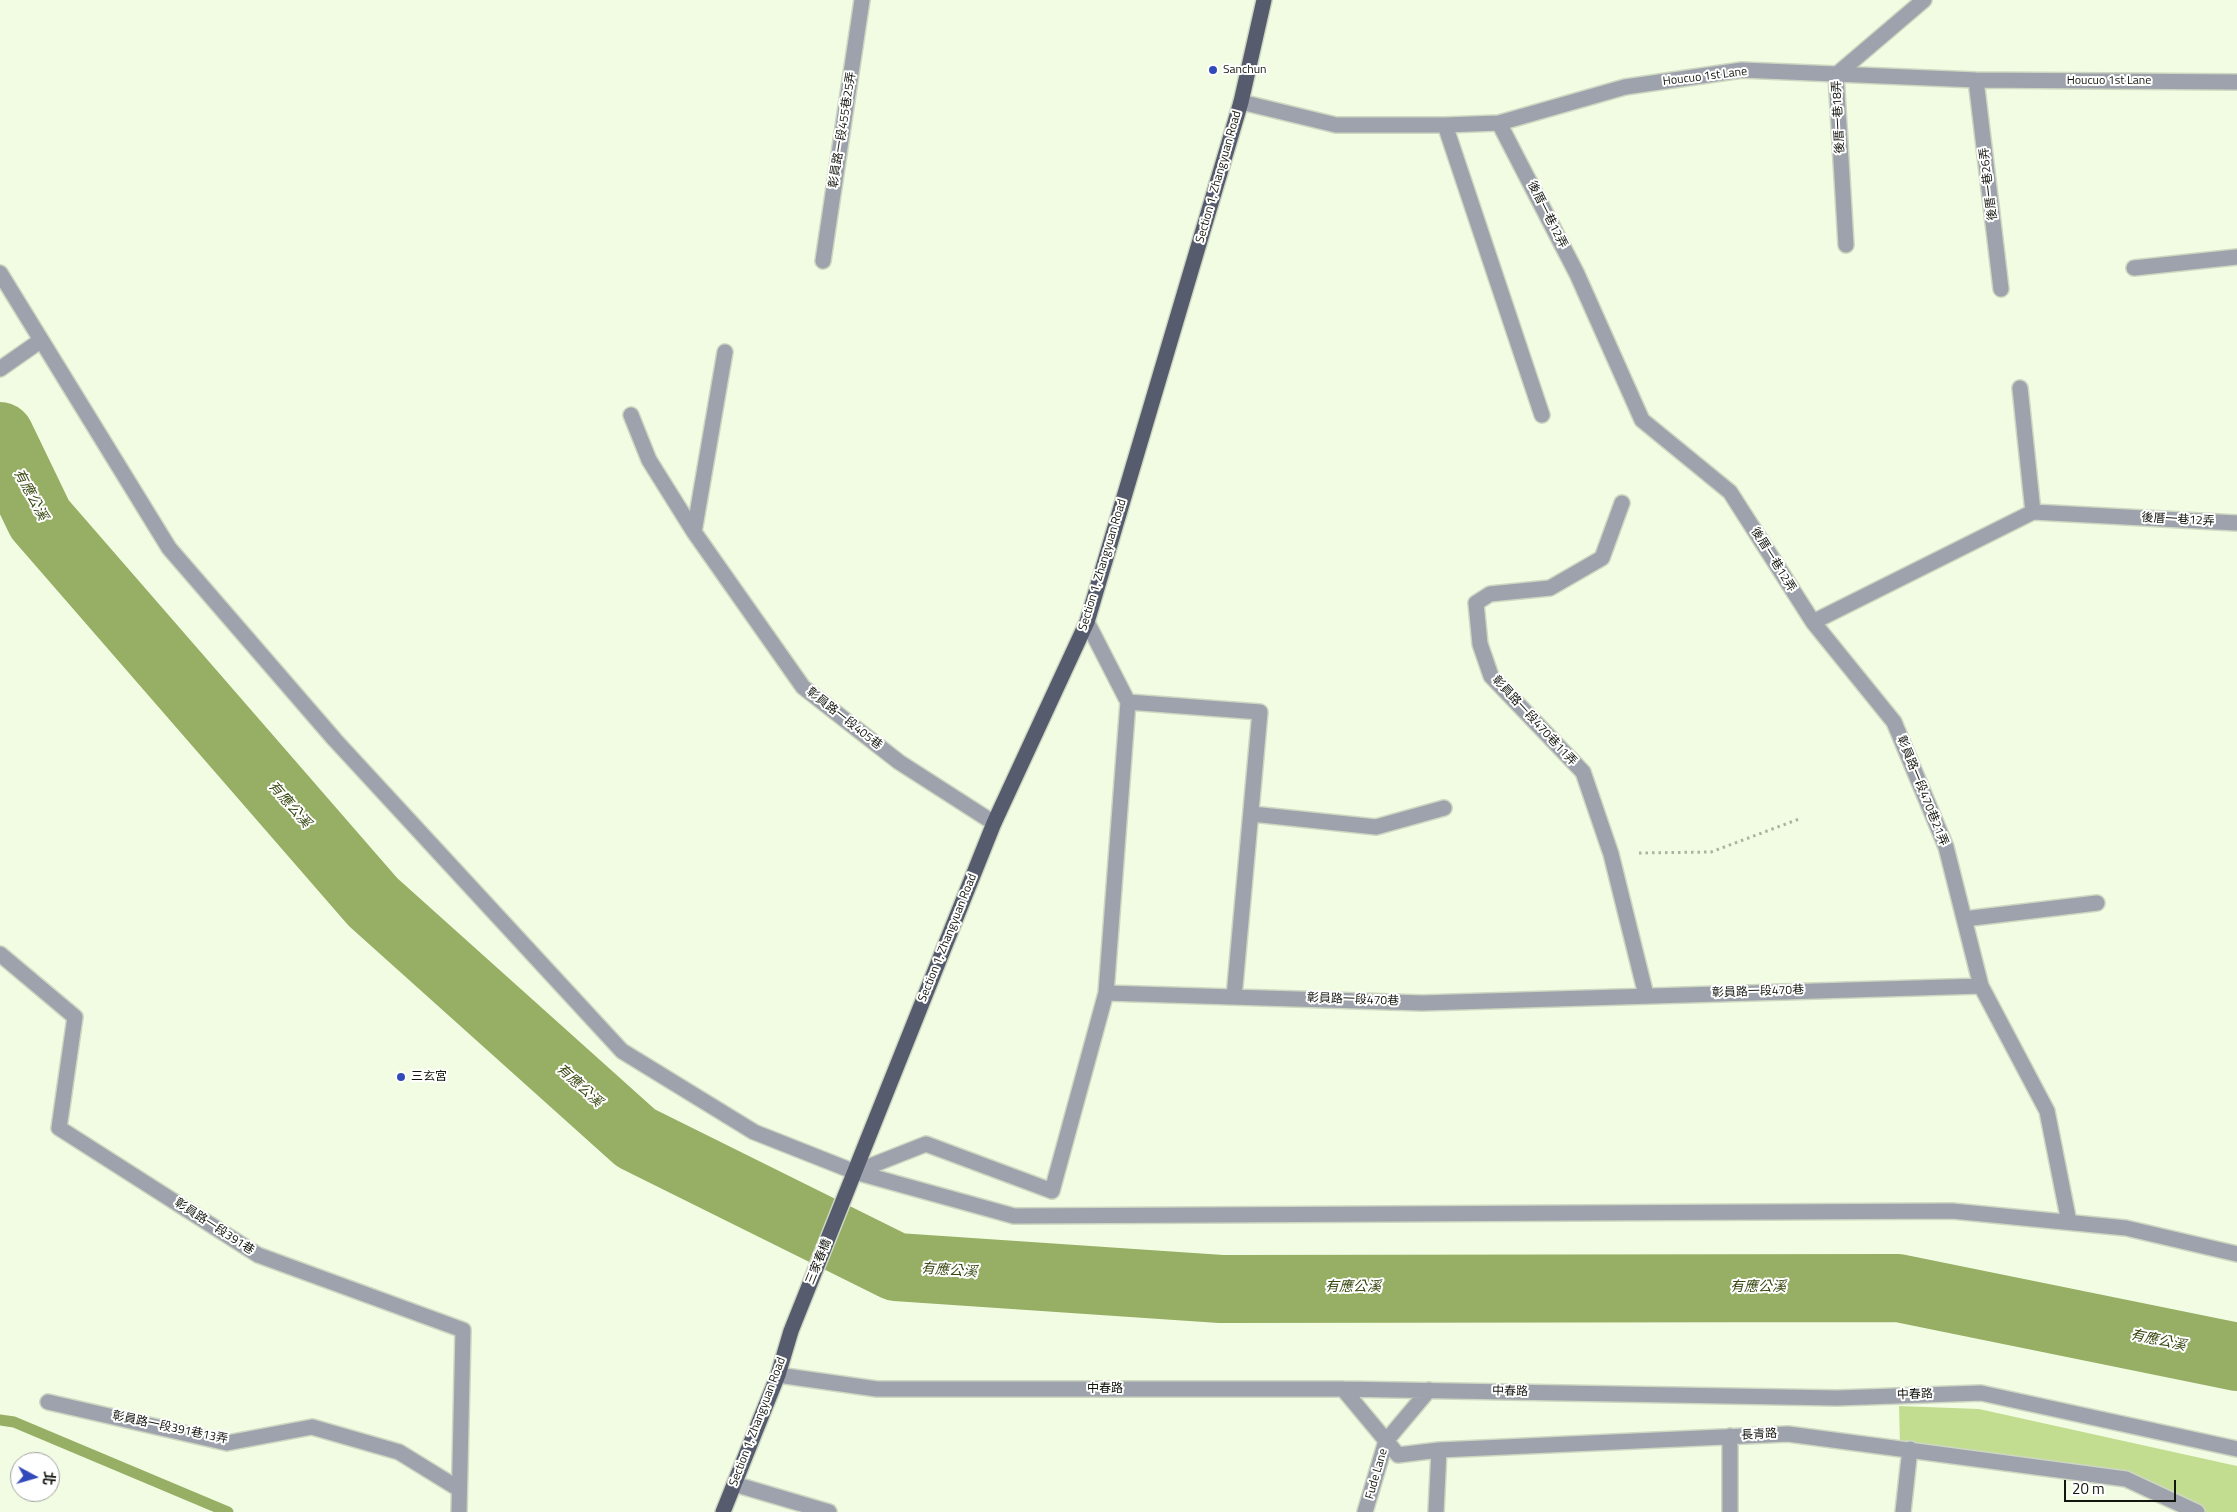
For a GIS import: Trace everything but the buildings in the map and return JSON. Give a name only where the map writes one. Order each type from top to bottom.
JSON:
[{"type":"main road","name":"Section 1, Zhangyuan Road","points":[[848,1192],[994,823],[1087,622],[1241,102],[1264,0]]},
{"type":"main road","name":"三家春橋","points":[[791,1331],[848,1192]]},
{"type":"main road","name":"Section 1, Zhangyuan Road","points":[[723,1512],[778,1375],[791,1331]]},
{"type":"street","name":"彰員路一段455巷25弄","points":[[823,261],[862,0]]},
{"type":"street","name":"後厝一巷18弄","points":[[1846,245],[1836,74],[1924,0]]},
{"type":"street","name":"Houcuo 1st Lane","points":[[1241,102],[1336,125],[1445,125],[1499,123],[1625,87],[1742,70],[1976,80],[2237,82]]},
{"type":"street","name":"後厝一巷26弄","points":[[1976,80],[2001,289]]},
{"type":"street","name":"後厝一巷12弄","points":[[1499,123],[1577,274],[1642,420],[1730,492],[1813,622],[2033,512],[2237,523]]},
{"type":"street","points":[[1445,125],[1542,415]]},
{"type":"street","points":[[2134,268],[2237,257]]},
{"type":"street","points":[[0,273],[40,341],[169,548],[335,740],[622,1051],[754,1132],[855,1172],[1014,1216],[1952,1211],[2126,1228],[2237,1254]]},
{"type":"street","points":[[0,369],[40,341]]},
{"type":"street","points":[[694,532],[725,352]]},
{"type":"street","points":[[2020,388],[2033,512]]},
{"type":"street","name":"彰員路一段405巷","points":[[631,415],[649,460],[694,532],[803,687],[899,762],[994,823]]},
{"type":"street","name":"彰員路一段470巷11弄","points":[[1622,503],[1602,558],[1550,588],[1490,594],[1476,604],[1480,644],[1490,676],[1583,772],[1611,854],[1646,995]]},
{"type":"street","points":[[855,1172],[926,1144],[1052,1191],[1106,993],[1128,702],[1087,622]]},
{"type":"street","name":"彰員路一段470巷21弄","points":[[1813,622],[1894,722],[1946,847],[1980,986],[2047,1111],[2069,1222]]},
{"type":"street","points":[[1128,702],[1260,712],[1234,997]]},
{"type":"street","points":[[1252,814],[1376,827],[1444,808]]},
{"type":"street","points":[[1964,919],[2097,903]]},
{"type":"street","name":"彰員路一段391巷","points":[[0,954],[75,1017],[59,1128],[258,1255],[463,1330],[460,1512]]},
{"type":"street","name":"彰員路一段470巷","points":[[1106,993],[1422,1003],[1980,986]]},
{"type":"street","name":"中春路","points":[[778,1375],[877,1389],[1343,1389],[1837,1398],[1981,1393],[2237,1448]]},
{"type":"street","name":"長青路","points":[[1343,1389],[1398,1456],[1439,1450],[1788,1434],[2126,1479],[2197,1512]]},
{"type":"street","name":"Fude Lane","points":[[1366,1512],[1386,1441],[1428,1390]]},
{"type":"street","name":"彰員路一段391巷13弄","points":[[48,1402],[227,1443],[312,1427],[399,1452],[459,1489]]},
{"type":"street","points":[[1730,1436],[1730,1512]]},
{"type":"street","points":[[1903,1512],[1910,1449]]},
{"type":"street","points":[[1436,1512],[1439,1450]]},
{"type":"street","points":[[734,1484],[828,1512]]},
{"type":"path","points":[[1611,854],[1711,852],[1799,819]]},
{"type":"green space","points":[[1899,1406],[1979,1409],[2237,1466],[2237,1512],[2198,1512],[2130,1481],[1900,1447]]},
{"type":"waterway","name":"有應公溪","points":[[0,436],[40,519],[373,902],[636,1138],[896,1267],[1221,1289],[1898,1288],[2237,1357]]},
{"type":"waterway","points":[[0,1420],[14,1422],[228,1512]]},
{"type":"place","name":"Sanchun","points":[[1213,70]]},
{"type":"place","name":"三玄宮","points":[[401,1077]]}]
